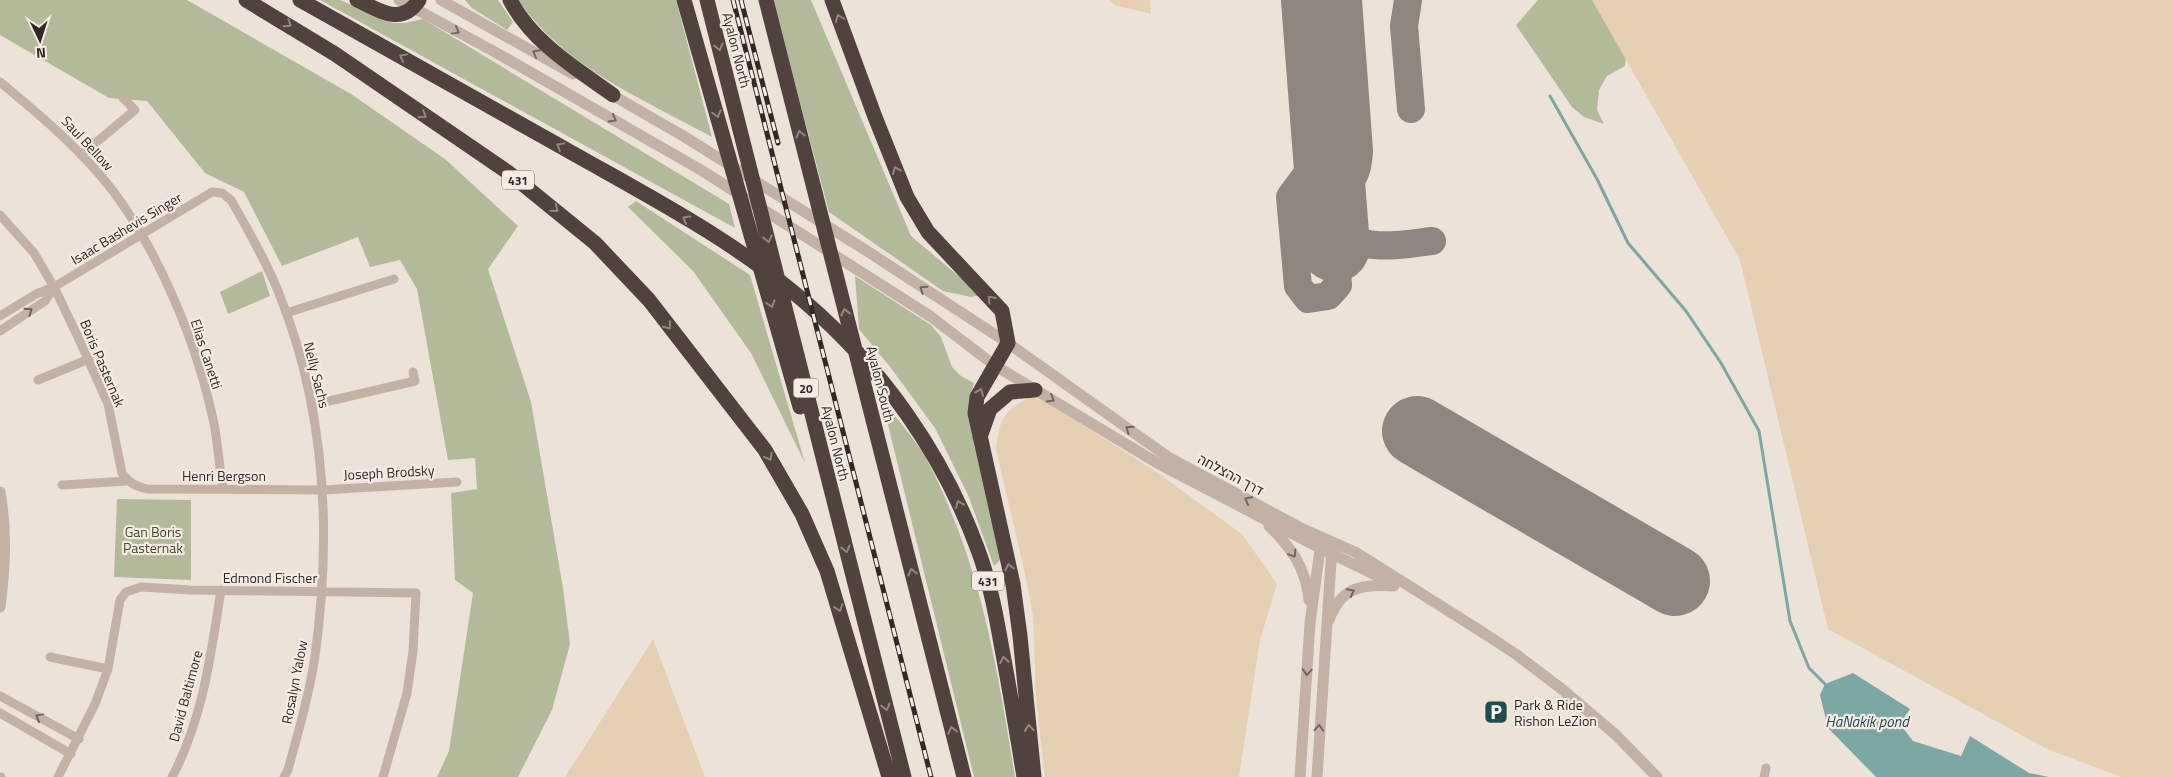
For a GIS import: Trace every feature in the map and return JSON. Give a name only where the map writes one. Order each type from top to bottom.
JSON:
[{"type":"highway","name":"431","points":[[246,0],[335,54],[509,173],[595,243],[649,300],[765,450],[802,514],[827,571],[889,777]]},
{"type":"highway","name":"431","points":[[300,0],[652,198],[728,245],[805,302],[843,337],[876,373],[900,404],[956,497],[984,564],[996,612],[1024,777]]},
{"type":"highway","points":[[357,0],[393,15],[407,13],[416,4]]},
{"type":"highway","points":[[510,0],[527,26],[555,53],[613,95]]},
{"type":"highway","points":[[684,0],[814,454],[837,513]]},
{"type":"highway","name":"Ayalon North","points":[[708,0],[904,777]]},
{"type":"highway","name":"Ayalon South","points":[[766,0],[964,777]]},
{"type":"highway","points":[[832,0],[874,116],[908,197],[928,232],[1002,311],[1008,343],[977,397],[976,420],[1013,584],[1034,777]]},
{"type":"highway","points":[[980,439],[990,409],[1010,392],[1035,390]]},
{"type":"street","name":"דרך ההצלחה","points":[[399,0],[416,4],[495,52],[701,170],[869,275],[930,316],[994,365],[1159,464],[1261,517],[1326,545],[1355,552],[1517,655],[1563,690],[1616,735],[1657,777]]},
{"type":"street","name":"דרך ההצלחה","points":[[442,0],[685,137],[1008,343],[1168,457],[1399,586],[1452,613]]},
{"type":"street","name":"Saul Bellow","points":[[0,82],[56,128],[100,176],[143,235]]},
{"type":"street","points":[[81,155],[135,110],[123,98]]},
{"type":"street","name":"Isaac Bashevis Singer","points":[[0,316],[143,235],[212,192]]},
{"type":"street","name":"Nelly Sachs","points":[[212,192],[222,193],[231,200],[268,270],[286,313],[312,405],[323,490],[322,591]]},
{"type":"street","points":[[0,215],[4,225],[34,253],[54,287]]},
{"type":"street","name":"Elias Canetti","points":[[143,235],[184,326],[201,374],[214,429],[223,489]]},
{"type":"street","points":[[286,313],[394,279]]},
{"type":"street","name":"Isaac Bashevis Singer","points":[[0,331],[45,301],[54,287]]},
{"type":"street","name":"Boris Pasternak","points":[[54,287],[89,359],[108,404],[122,473],[128,480]]},
{"type":"street","points":[[38,380],[89,359]]},
{"type":"street","points":[[312,405],[415,381],[413,372]]},
{"type":"street","points":[[62,485],[128,480]]},
{"type":"street","name":"Henri Bergson","points":[[128,480],[136,486],[147,489],[323,490]]},
{"type":"street","name":"Joseph Brodsky","points":[[323,490],[457,482]]},
{"type":"street","points":[[0,492],[5,551],[0,607]]},
{"type":"street","points":[[1261,517],[1289,547],[1301,567],[1308,589],[1310,623],[1300,777]]},
{"type":"street","points":[[1310,623],[1326,545]]},
{"type":"street","points":[[1316,777],[1325,631],[1326,545]]},
{"type":"street","points":[[1325,631],[1333,609],[1340,598],[1348,591],[1372,586],[1399,586]]},
{"type":"street","name":"Edmond Fischer","points":[[108,668],[120,600],[126,592],[142,587],[416,593],[413,651],[407,693],[384,777]]},
{"type":"street","name":"David Baltimore","points":[[172,777],[183,756],[209,671],[221,590]]},
{"type":"street","name":"Rosalyn Yalow","points":[[284,777],[288,770],[303,717],[315,657],[322,591]]},
{"type":"street","points":[[50,658],[108,668],[95,704],[58,777]]},
{"type":"street","points":[[0,696],[79,738]]},
{"type":"street","points":[[0,713],[71,754]]},
{"type":"green space","points":[[0,0],[187,0],[351,94],[445,159],[518,226],[488,269],[531,402],[563,588],[570,644],[552,710],[518,777],[437,777],[449,751],[473,593],[455,580],[451,493],[477,489],[475,458],[448,460],[417,289],[400,260],[370,267],[358,237],[282,266],[244,192],[205,173],[147,101],[109,98],[0,35]]},
{"type":"green space","points":[[320,0],[340,0],[393,23],[405,23],[423,19],[729,204],[735,228]]},
{"type":"green space","points":[[465,0],[498,0],[513,22],[507,30],[472,8]]},
{"type":"green space","points":[[518,0],[676,0],[712,137],[633,95],[581,63],[536,23]]},
{"type":"green space","points":[[773,0],[811,0],[911,236],[981,295],[971,297],[943,291],[829,212]]},
{"type":"green space","points":[[1538,0],[1607,0],[1626,56],[1625,66],[1607,76],[1599,90],[1597,110],[1604,124],[1584,117],[1572,107],[1516,25]]},
{"type":"green space","points":[[636,201],[750,275],[805,463],[751,353],[693,271],[628,207]]},
{"type":"green space","points":[[262,271],[270,296],[228,314],[220,292]]},
{"type":"green space","points":[[855,276],[931,325],[941,337],[952,367],[961,376],[974,383],[971,393],[1001,559],[994,566],[968,495],[935,428],[891,368],[859,329]]},
{"type":"green space","points":[[882,400],[925,456],[947,502],[962,540],[985,617],[994,656],[1015,777],[974,777]]},
{"type":"green space","name":"Gan Boris Pasternak","points":[[117,499],[191,500],[191,580],[114,577]]},
{"type":"sand","points":[[1110,0],[1150,0],[1151,14],[1114,5]]},
{"type":"sand","points":[[1592,0],[2173,0],[2173,777],[2121,777],[2045,748],[1828,629],[1740,260]]},
{"type":"sand","points":[[1030,397],[1039,397],[1155,471],[1242,534],[1277,584],[1260,640],[1239,777],[1045,777],[1036,699],[1033,616],[996,449],[1004,417],[1014,407]]},
{"type":"sand","points":[[653,639],[705,777],[565,777]]},
{"type":"water","name":"HaNakik pond","points":[[1853,673],[1910,709],[1900,724],[1913,741],[1961,756],[1970,736],[2029,773],[2049,777],[1876,777],[1828,728],[1820,695],[1825,684]]},
{"type":"waterway","points":[[1550,96],[1597,179],[1628,243],[1686,311],[1721,363],[1759,431],[1790,621],[1809,668],[1825,684]]},
{"type":"taxiway","points":[[1348,0],[1359,151],[1356,171],[1344,187],[1347,230],[1353,238],[1362,243],[1373,245],[1385,246],[1432,241]]},
{"type":"taxiway","points":[[1408,0],[1404,26],[1411,109]]},
{"type":"taxiway","points":[[1327,147],[1290,197],[1298,286],[1308,299],[1328,296],[1338,285],[1335,247]]},
{"type":"runway","points":[[1316,0],[1335,247]]},
{"type":"runway","points":[[1417,431],[1675,581]]},
{"type":"railway","points":[[733,0],[931,777]]},
{"type":"railway","points":[[741,0],[778,143]]},
{"type":"place","name":"Park & Ride Rishon LeZion","points":[[1496,712]]}]
